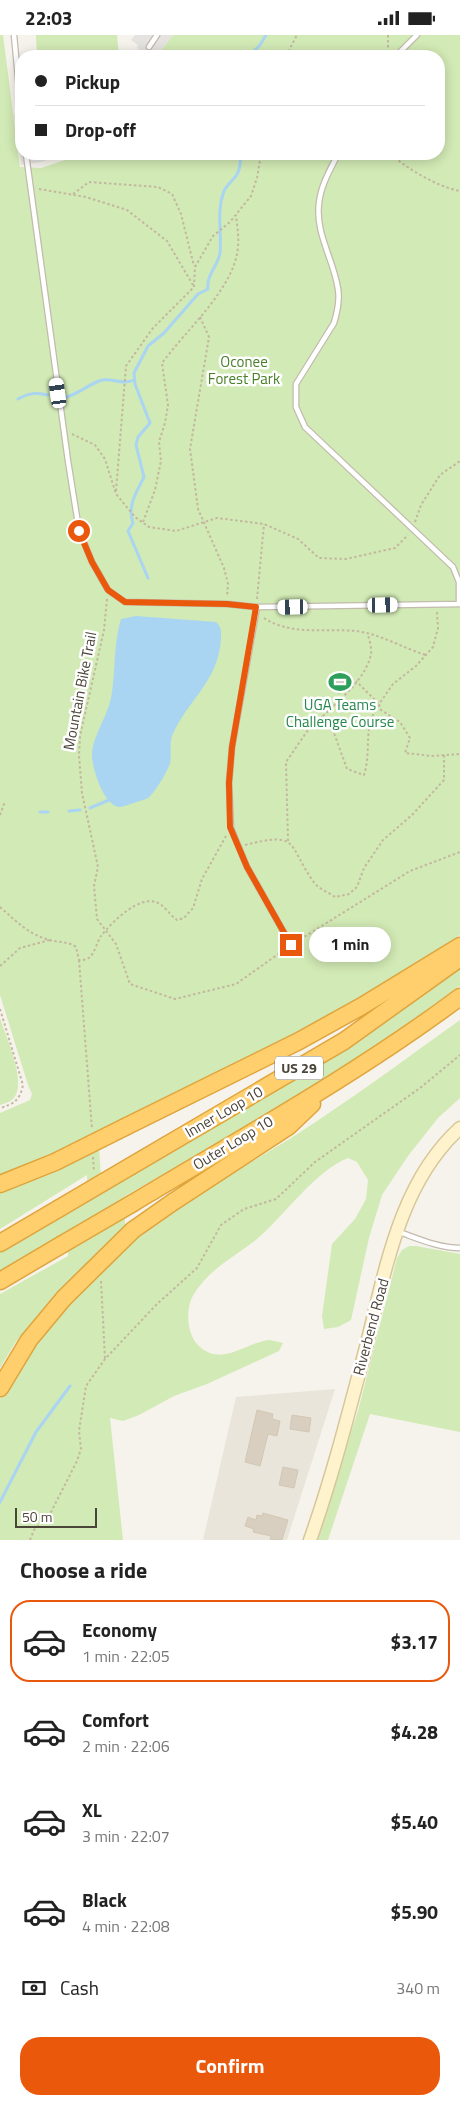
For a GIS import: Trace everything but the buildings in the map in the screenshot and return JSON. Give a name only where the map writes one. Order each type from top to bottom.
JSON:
[{"type":"highway","points":[[0,1184],[55,1162],[299,1041],[362,1006],[460,946]]},
{"type":"highway","name":"Inner Loop 10","points":[[0,1243],[344,1041],[460,958]]},
{"type":"highway","name":"Outer Loop 10","points":[[0,1281],[329,1086],[428,1021],[460,997]]},
{"type":"highway","points":[[0,1388],[30,1340],[64,1298],[133,1230],[289,1126],[329,1086]]},
{"type":"street","name":"Riverbend Road","points":[[310,1540],[336,1458],[396,1231],[416,1185],[445,1144],[460,1129]]},
{"type":"lane","points":[[14,35],[15,50]]},
{"type":"lane","points":[[149,47],[157,35]]},
{"type":"lane","points":[[402,50],[417,35]]},
{"type":"lane","points":[[27,160],[63,431],[79,531],[92,562],[108,590],[125,602],[227,604],[256,607],[460,604],[459,582],[453,567],[304,427],[296,407],[296,384],[334,323],[337,312],[338,290],[322,237],[319,204],[324,181],[335,160]]},
{"type":"lane","points":[[256,607],[232,747],[229,783],[230,827],[247,867],[291,945]]},
{"type":"lane","points":[[396,1231],[429,1243],[450,1248],[460,1248]]},
{"type":"path","points":[[289,50],[297,35]]},
{"type":"path","points":[[388,35],[389,50]]},
{"type":"path","points":[[194,267],[213,236],[244,207],[251,196],[260,160]]},
{"type":"path","points":[[397,160],[447,189],[460,191]]},
{"type":"path","points":[[72,194],[90,182],[158,187],[172,194],[181,214],[194,267],[194,287],[153,328],[126,366],[116,494]]},
{"type":"path","points":[[30,187],[86,197],[127,210],[168,241],[194,287]]},
{"type":"path","points":[[143,522],[155,491],[161,461],[159,442],[168,405],[162,363],[211,305],[232,271],[238,247],[236,215]]},
{"type":"path","points":[[200,317],[209,337],[190,449],[198,509],[226,576],[228,584],[227,604]]},
{"type":"path","points":[[63,431],[95,445],[105,459],[116,494],[135,517],[149,527],[176,531],[217,518],[264,524],[298,539],[320,558],[346,559],[395,548],[413,529],[421,505],[440,475],[460,461]]},
{"type":"path","points":[[264,524],[256,607],[260,615],[282,626],[301,630],[357,631],[426,655]]},
{"type":"path","name":"Mountain Bike Trail","points":[[108,590],[104,630],[80,736],[78,757],[82,793],[98,867],[94,886],[97,919],[116,944],[130,984],[175,999],[236,984],[291,945],[410,871],[460,852]]},
{"type":"path","points":[[323,717],[330,722],[347,769],[364,775],[368,726],[379,704],[393,684],[433,647],[437,635],[437,605]]},
{"type":"path","points":[[288,841],[286,762],[308,730],[323,717],[364,670],[372,653],[368,634]]},
{"type":"path","points":[[356,681],[379,704],[381,709],[400,722],[410,738],[405,753],[413,755],[460,754]]},
{"type":"path","points":[[238,847],[271,838],[288,841],[294,847],[314,883],[335,897],[349,894],[357,887],[364,868],[383,840],[412,815],[444,780],[444,755]]},
{"type":"path","points":[[0,815],[5,801]]},
{"type":"path","points":[[79,960],[91,956],[106,931],[138,903],[158,902],[176,920],[184,918],[192,908],[202,879],[230,827]]},
{"type":"path","points":[[0,907],[28,932],[50,940],[70,943],[76,947],[79,960],[92,1131]]},
{"type":"path","points":[[0,966],[20,947],[50,940]]},
{"type":"path","points":[[0,1009],[23,1085],[16,1101],[0,1108]]},
{"type":"path","points":[[30,1540],[34,1530],[50,1514],[77,1461],[81,1449],[79,1431],[86,1386],[105,1359],[157,1304],[198,1268],[221,1225],[244,1209],[276,1199],[315,1163],[420,1088],[460,1055]]},
{"type":"path","points":[[93,1150],[95,1178]]},
{"type":"path","points":[[100,1273],[105,1359]]},
{"type":"shaded area","points":[[135,35],[173,35],[162,50],[140,50],[137,48],[138,45],[131,40]]},
{"type":"shaded area","points":[[20,160],[47,160],[41,162],[21,165]]},
{"type":"shaded area","points":[[335,1389],[287,1540],[203,1540],[236,1397]]},
{"type":"green space","name":"Oconee Forest Park","points":[[0,35],[3,35],[15,128],[15,160],[19,160],[20,167],[41,168],[65,160],[445,160],[445,50],[162,50],[173,35],[460,35],[460,935],[352,1005],[98,1132],[102,1193],[282,1087],[375,1029],[460,967],[460,986],[420,1015],[296,1096],[125,1196],[125,1247],[185,1202],[334,1110],[460,1020],[460,1098],[438,1118],[408,1156],[382,1195],[369,1238],[351,1320],[338,1327],[324,1329],[322,1316],[332,1244],[355,1219],[366,1199],[368,1180],[357,1162],[348,1158],[336,1164],[312,1183],[268,1229],[223,1263],[200,1285],[191,1300],[188,1321],[192,1336],[200,1347],[208,1352],[225,1354],[268,1340],[283,1343],[279,1351],[207,1384],[174,1396],[139,1415],[123,1421],[110,1418],[123,1540],[0,1540],[0,1399],[64,1286],[15,1343],[0,1368],[0,1294],[68,1256],[68,1231],[0,1273],[0,1252],[88,1201],[87,1175],[0,1229],[0,1191],[50,1174],[86,1156],[83,1140],[24,1169],[0,1177],[0,1113],[30,1100],[32,1094],[0,995]]},
{"type":"green space","points":[[36,35],[117,35],[118,50],[37,50]]},
{"type":"green space","points":[[0,1018],[14,1059],[18,1081],[14,1098],[0,1105]]},
{"type":"green space","points":[[409,1246],[460,1254],[460,1432],[370,1414],[328,1540],[315,1540],[358,1411],[397,1258],[402,1250]]},
{"type":"water","points":[[136,616],[216,622],[220,628],[221,639],[219,654],[208,680],[178,723],[172,736],[170,763],[161,781],[148,798],[119,807],[113,805],[108,800],[99,784],[92,752],[111,698],[118,629],[121,619]]},
{"type":"waterway","points":[[255,50],[266,35]]},
{"type":"waterway","points":[[148,578],[128,531],[133,523],[131,517],[133,500],[144,477],[136,445],[138,437],[150,423],[135,384],[134,373],[148,346],[164,333],[198,294],[208,289],[210,275],[220,253],[220,207],[224,191],[239,171],[240,160]]},
{"type":"waterway","points":[[63,398],[103,380],[125,382],[134,380]]},
{"type":"waterway","points":[[18,399],[33,394],[48,395]]},
{"type":"waterway","points":[[90,808],[109,800]]},
{"type":"waterway","points":[[69,811],[80,810]]},
{"type":"waterway","points":[[40,812],[48,812]]},
{"type":"waterway","points":[[0,1502],[36,1432],[70,1386]]},
{"type":"place","name":"UGA Teams Challenge Course","points":[[340,682]]},
{"type":"route","points":[[79,531],[92,562],[108,590],[125,602],[227,604],[256,607],[232,747],[229,783],[230,827],[247,867],[291,945]]}]
